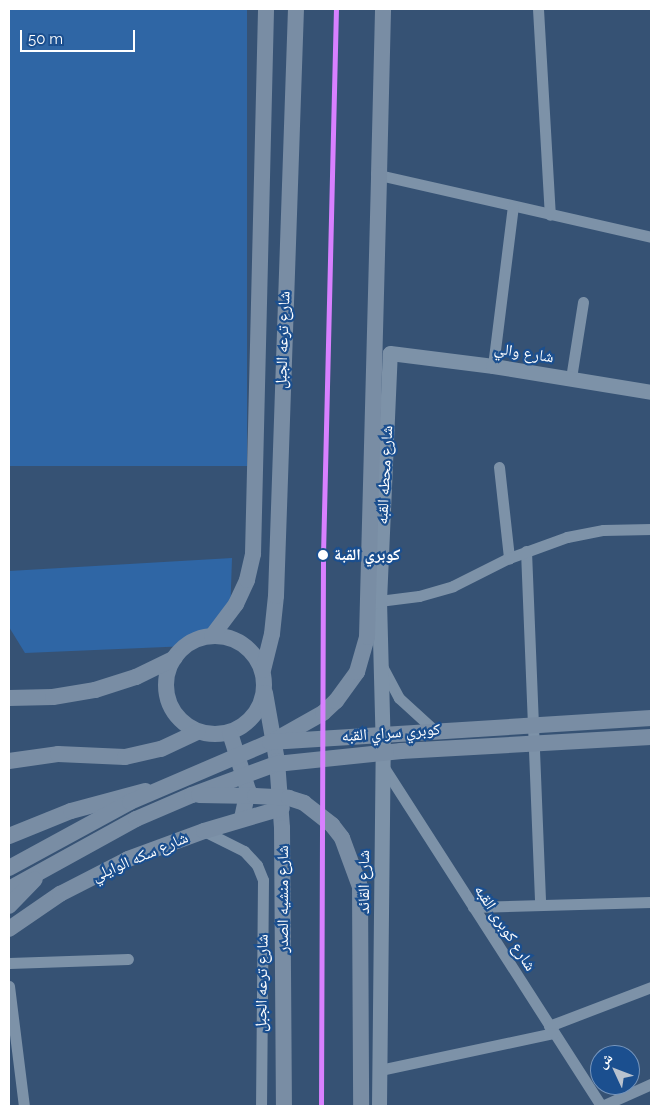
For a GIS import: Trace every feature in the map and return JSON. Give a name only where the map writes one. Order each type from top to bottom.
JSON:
[{"type":"main road","name":"شارع ترعه الجبل","points":[[212,636],[236,604],[250,567],[257,402],[266,9]]},
{"type":"main road","name":"شارع ترعه الجبل","points":[[263,670],[275,615],[296,9]]},
{"type":"main road","points":[[270,742],[323,713],[336,701],[348,687],[364,654],[367,637],[383,9]]},
{"type":"main road","points":[[257,402],[281,403]]},
{"type":"main road","points":[[9,698],[53,697],[95,690],[136,677],[175,658],[191,642],[212,636],[223,636],[243,644],[258,660],[263,670],[265,693],[249,722],[230,733],[197,732],[161,749],[125,757],[58,754],[9,761]]},
{"type":"main road","points":[[175,658],[166,678],[168,700],[179,719],[197,732]]},
{"type":"main road","name":"شارع منشيه الصدر","points":[[265,693],[277,761],[282,808],[284,1106]]},
{"type":"main road","name":"كوبري سراي القبه","points":[[9,868],[162,788],[270,742],[651,719]]},
{"type":"main road","points":[[230,733],[248,790],[242,818]]},
{"type":"main road","name":"كوبري سراي القبه","points":[[9,889],[42,868],[136,819],[192,795],[276,764],[401,751],[651,737]]},
{"type":"main road","points":[[9,836],[78,808],[162,788]]},
{"type":"main road","points":[[192,795],[289,798],[304,803],[332,825],[342,838],[360,887],[361,1106]]},
{"type":"main road","name":"شارع سكه الوايلي","points":[[9,929],[60,894],[105,870],[204,831],[242,818],[282,808]]},
{"type":"main road","points":[[9,906],[42,868]]},
{"type":"street","points":[[538,9],[550,216]]},
{"type":"street","points":[[379,174],[550,216],[651,237]]},
{"type":"street","points":[[493,366],[513,206]]},
{"type":"street","points":[[571,378],[583,302]]},
{"type":"street","name":"شارع والي","points":[[390,353],[493,366],[651,392]]},
{"type":"street","name":"شارع محطه القبه","points":[[378,657],[390,353]]},
{"type":"street","points":[[499,467],[509,558]]},
{"type":"street","points":[[379,601],[419,596],[452,586],[509,558],[567,537],[602,530],[651,529]]},
{"type":"street","points":[[526,551],[540,905]]},
{"type":"street","points":[[378,657],[399,698],[433,730]]},
{"type":"street","name":"شارع القائد","points":[[378,657],[383,760],[379,1106]]},
{"type":"street","points":[[383,760],[401,740],[433,730],[534,727],[651,719]]},
{"type":"street","name":"شارع كوبرى القبه","points":[[383,760],[473,907],[601,1106]]},
{"type":"street","name":"شارع ترعه الجبل","points":[[204,831],[244,851],[257,865],[263,880],[261,1106]]},
{"type":"street","points":[[473,907],[651,902]]},
{"type":"street","points":[[9,963],[128,959]]},
{"type":"street","points":[[9,986],[24,1106]]},
{"type":"street","points":[[380,1070],[551,1030],[651,987]]},
{"type":"street","points":[[601,1106],[651,1084]]},
{"type":"shaded area","points":[[9,9],[247,9],[247,466],[9,466]]},
{"type":"shaded area","points":[[232,558],[230,617],[189,646],[25,653],[9,627],[9,571]]},
{"type":"transit line","points":[[321,1106],[323,555],[336,9]]},
{"type":"place","name":"كوبري القبة","points":[[323,555]]}]
